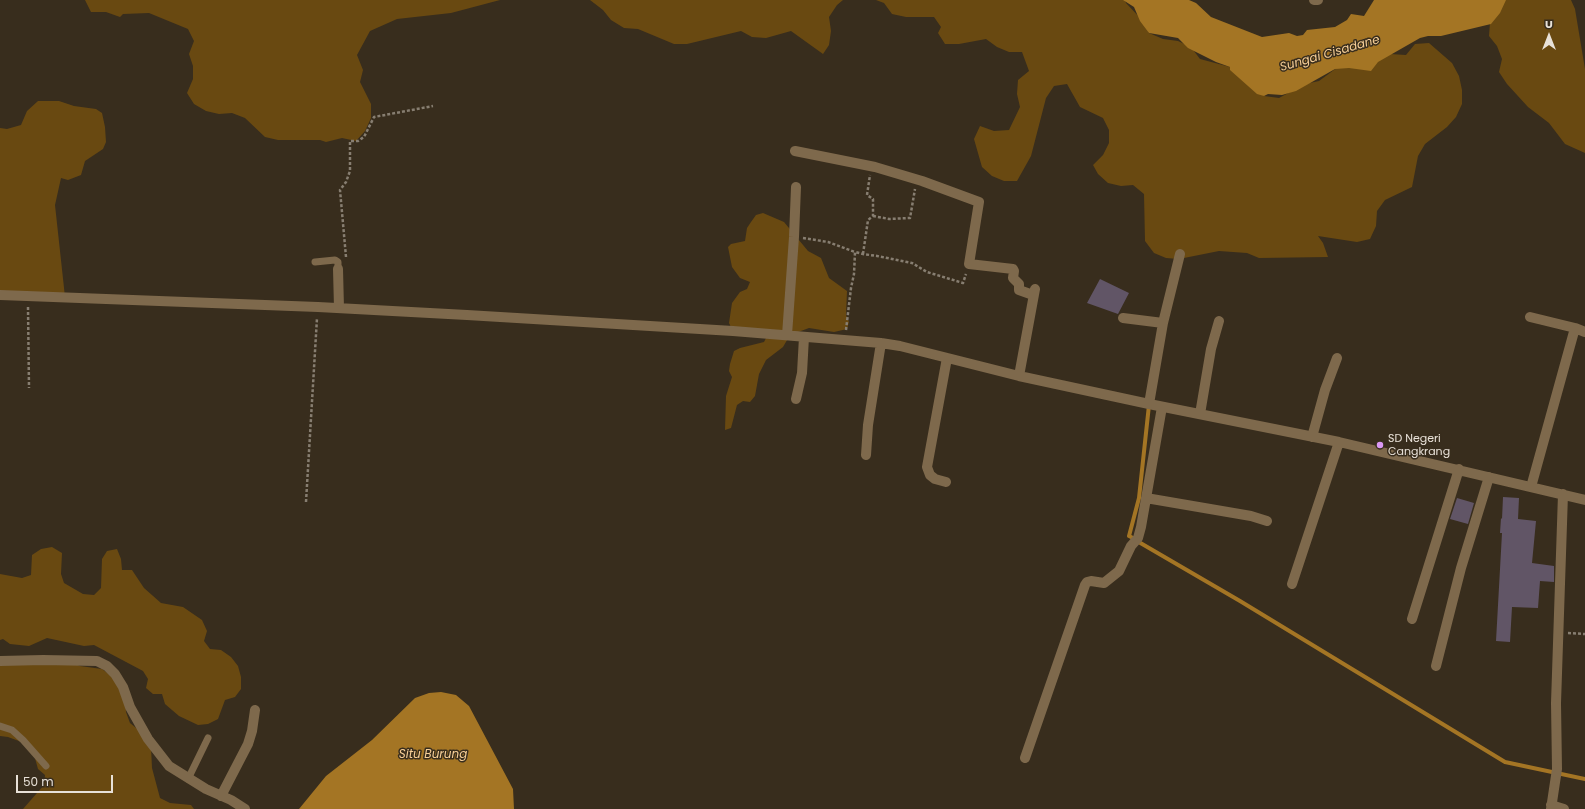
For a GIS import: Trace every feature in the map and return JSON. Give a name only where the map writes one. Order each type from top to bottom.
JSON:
[{"type":"street","points":[[795,151],[871,167],[916,179],[979,202],[969,264],[1013,269],[1013,278],[1019,284],[1019,290],[1034,292],[1019,376]]},
{"type":"street","points":[[787,335],[796,187]]},
{"type":"street","points":[[1149,404],[1163,323],[1180,254]]},
{"type":"street","points":[[338,269],[339,302]]},
{"type":"street","points":[[0,295],[318,307],[339,302],[881,343],[1019,376],[1162,407],[1339,442],[1585,500]]},
{"type":"street","points":[[1530,316],[1580,330],[1531,487]]},
{"type":"street","points":[[1122,318],[1163,323]]},
{"type":"street","points":[[1200,414],[1211,349],[1219,321]]},
{"type":"street","points":[[796,399],[802,373],[804,336]]},
{"type":"street","points":[[866,455],[868,425],[881,343]]},
{"type":"street","points":[[946,482],[935,479],[930,475],[928,467],[947,358]]},
{"type":"street","points":[[1312,437],[1325,390],[1337,358]]},
{"type":"street","points":[[1025,758],[1085,585],[1091,581],[1104,583],[1119,571],[1131,546],[1138,538],[1162,407]]},
{"type":"street","points":[[1292,584],[1339,442]]},
{"type":"street","points":[[1412,619],[1459,470]]},
{"type":"street","points":[[1436,666],[1461,568],[1488,477]]},
{"type":"street","points":[[1563,494],[1556,703],[1557,769],[1551,807],[1564,809]]},
{"type":"street","points":[[1146,498],[1250,516],[1267,521]]},
{"type":"street","points":[[0,660],[97,661],[107,666],[115,674],[123,687],[130,707],[148,739],[169,766],[206,790],[245,809]]},
{"type":"street","points":[[221,796],[248,744],[254,721],[255,710]]},
{"type":"lane","points":[[315,262],[335,260],[338,262],[338,269]]},
{"type":"lane","points":[[0,726],[12,730],[46,766]]},
{"type":"lane","points":[[188,779],[208,738]]},
{"type":"path","points":[[346,259],[340,190],[346,182],[350,171],[350,142],[358,141],[364,137],[374,117],[433,106]]},
{"type":"path","points":[[871,167],[867,195],[873,199],[873,216]]},
{"type":"path","points":[[863,254],[868,220],[873,216],[889,219],[910,218],[916,179]]},
{"type":"path","points":[[794,237],[828,242],[863,254],[912,263],[927,272],[963,283],[969,264]]},
{"type":"path","points":[[845,340],[854,274],[855,252]]},
{"type":"path","points":[[28,297],[29,388]]},
{"type":"path","points":[[306,502],[318,307]]},
{"type":"path","points":[[1558,632],[1585,634]]},
{"type":"shaded area","points":[[85,0],[500,0],[451,13],[397,19],[370,31],[357,55],[363,70],[360,82],[371,104],[371,118],[365,131],[356,141],[342,138],[326,142],[320,140],[278,140],[265,137],[245,118],[232,113],[219,114],[206,111],[194,104],[187,93],[193,79],[193,66],[189,54],[194,41],[188,29],[149,13],[123,14],[120,17],[106,12],[91,12]]},
{"type":"shaded area","points":[[590,0],[843,0],[837,5],[829,17],[831,31],[829,45],[823,54],[791,31],[766,38],[752,37],[741,31],[687,44],[674,44],[638,29],[624,28],[611,20],[603,10]]},
{"type":"shaded area","points":[[876,0],[1125,0],[1142,20],[1149,33],[1163,39],[1178,41],[1191,47],[1200,59],[1230,67],[1264,96],[1279,98],[1305,84],[1319,81],[1342,64],[1377,59],[1390,54],[1406,55],[1415,44],[1429,43],[1452,63],[1459,76],[1462,90],[1462,104],[1456,117],[1447,127],[1425,144],[1418,156],[1412,187],[1385,200],[1377,211],[1376,226],[1370,239],[1357,242],[1318,236],[1323,243],[1328,257],[1259,258],[1247,253],[1219,251],[1179,259],[1166,258],[1154,253],[1145,241],[1144,194],[1133,185],[1121,186],[1108,183],[1098,174],[1093,165],[1103,155],[1109,143],[1109,130],[1103,118],[1080,107],[1067,84],[1054,86],[1046,98],[1031,156],[1017,181],[1004,181],[992,176],[982,167],[974,139],[980,126],[994,131],[1009,130],[1020,107],[1017,94],[1018,80],[1029,71],[1022,52],[1009,52],[997,47],[986,39],[959,44],[945,44],[938,33],[941,27],[934,17],[906,17],[892,14],[884,3]]},
{"type":"shaded area","points":[[1504,0],[1571,0],[1575,9],[1585,69],[1585,153],[1565,144],[1549,123],[1528,107],[1507,84],[1499,72],[1502,59],[1497,46],[1489,36],[1490,23]]},
{"type":"shaded area","points":[[38,101],[59,101],[74,106],[96,109],[102,113],[105,127],[106,142],[103,149],[85,161],[81,175],[68,180],[61,178],[55,205],[65,297],[0,291],[0,128],[7,129],[21,125],[27,111]]},
{"type":"shaded area","points":[[763,213],[784,222],[808,251],[821,258],[829,278],[847,291],[846,315],[849,322],[847,329],[834,332],[809,328],[790,335],[783,347],[766,360],[759,374],[755,396],[750,402],[743,401],[737,405],[731,428],[725,430],[726,396],[732,377],[729,371],[734,351],[764,342],[767,336],[732,329],[729,323],[732,303],[740,292],[747,289],[750,282],[740,278],[732,267],[728,247],[731,244],[745,241],[747,228],[756,215]]},
{"type":"shaded area","points":[[52,547],[62,553],[61,574],[64,583],[83,594],[94,595],[101,588],[102,559],[107,551],[117,549],[121,559],[122,570],[132,570],[144,588],[161,603],[183,607],[202,620],[207,631],[204,641],[210,649],[221,650],[231,657],[238,666],[241,677],[241,689],[235,697],[225,700],[218,719],[208,724],[198,725],[179,716],[165,704],[162,694],[153,694],[146,688],[148,679],[143,671],[94,645],[84,646],[47,638],[29,646],[10,644],[3,639],[0,640],[0,574],[22,578],[31,575],[32,555],[41,549]]},
{"type":"shaded area","points":[[0,656],[60,657],[80,666],[102,669],[110,675],[125,692],[126,712],[130,723],[146,736],[151,747],[152,768],[160,798],[170,803],[191,805],[194,809],[23,809],[44,785],[45,775],[38,769],[33,751],[27,744],[8,737],[0,736]]},
{"type":"water","name":"Sungai Cisadane","points":[[1123,0],[1189,0],[1196,3],[1211,17],[1262,37],[1289,33],[1297,36],[1303,35],[1307,30],[1335,27],[1347,20],[1351,14],[1364,16],[1374,0],[1506,0],[1500,13],[1491,24],[1441,36],[1428,36],[1420,38],[1378,62],[1371,71],[1349,68],[1335,69],[1296,91],[1282,95],[1268,94],[1264,96],[1257,94],[1230,70],[1230,67],[1216,62],[1188,48],[1178,38],[1149,33],[1140,21],[1134,7]]},
{"type":"water","name":"Situ Burung","points":[[441,692],[456,695],[469,706],[513,789],[514,809],[299,809],[326,776],[372,740],[415,698],[429,693]]},
{"type":"building","points":[[1100,279],[1129,293],[1118,314],[1087,303]]},
{"type":"building","points":[[1503,497],[1519,498],[1518,519],[1536,521],[1532,563],[1554,566],[1554,582],[1540,581],[1538,608],[1512,607],[1510,642],[1496,641],[1502,533],[1500,533]]},
{"type":"building","points":[[1457,498],[1474,503],[1468,524],[1450,519]]},
{"type":"waterway","points":[[1135,539],[1129,536],[1139,498],[1149,405]]},
{"type":"waterway","points":[[1137,541],[1240,601],[1505,762],[1585,779]]},
{"type":"place","name":"SD Negeri Cangkrang","points":[[1380,445]]}]
